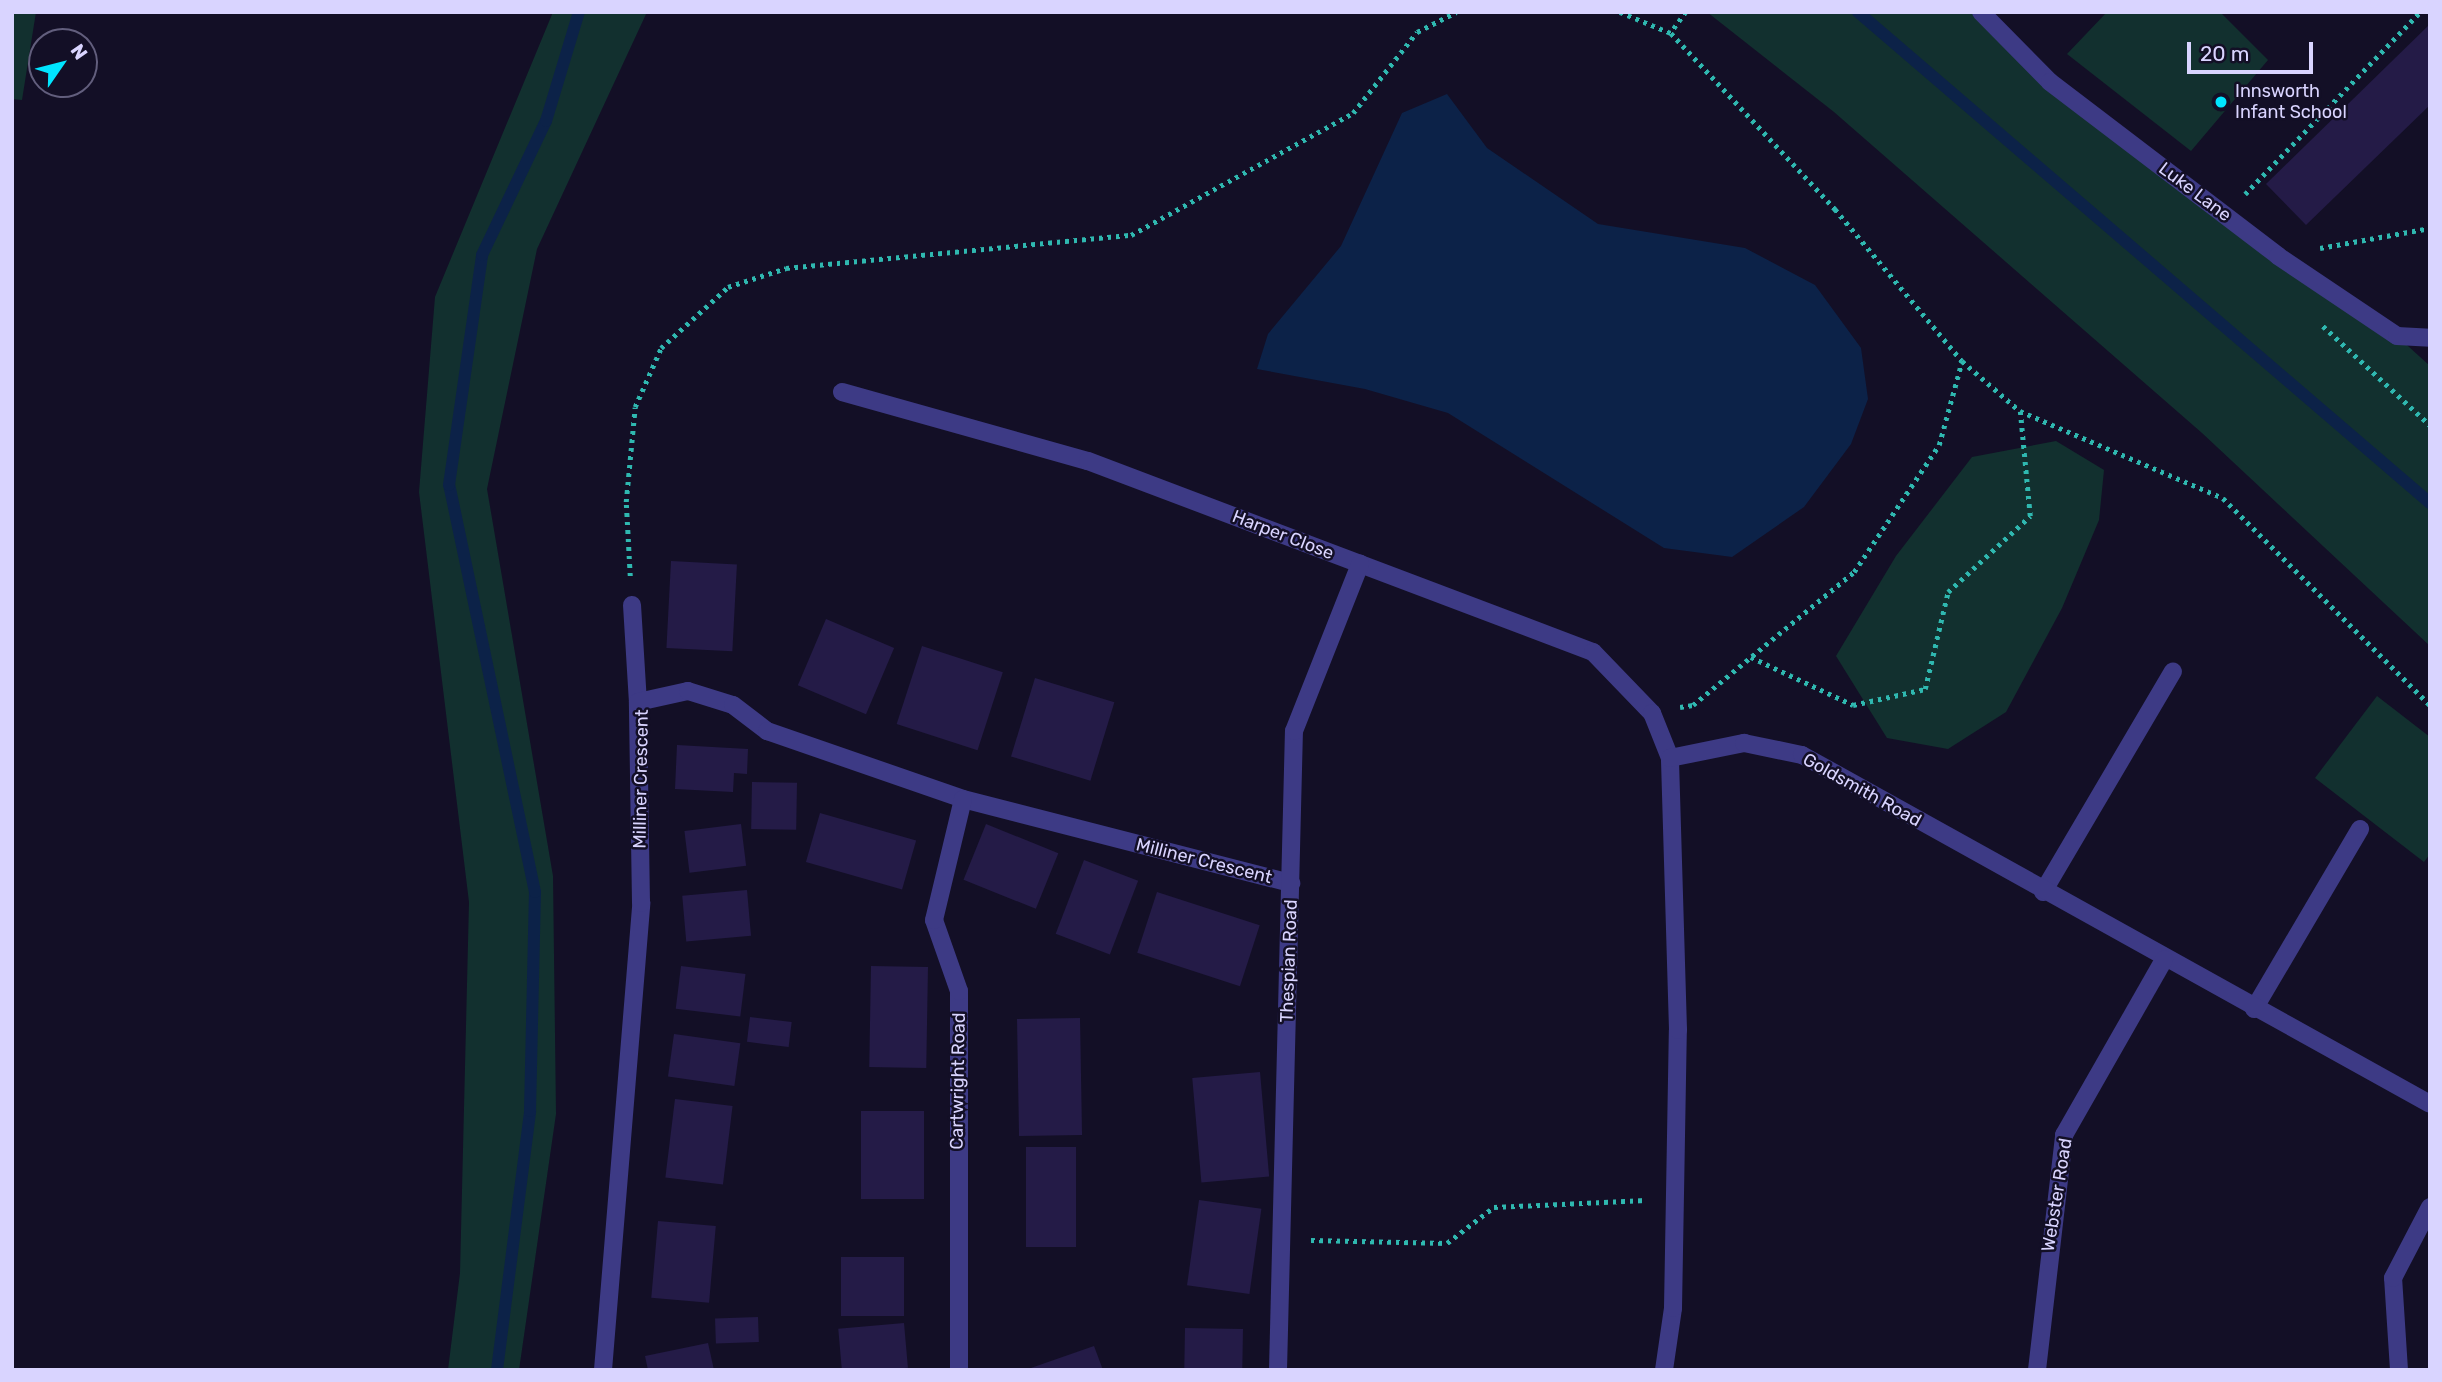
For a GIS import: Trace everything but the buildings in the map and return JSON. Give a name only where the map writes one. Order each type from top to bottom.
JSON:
[{"type":"street","name":"Luke Lane","points":[[1981,12],[2050,82],[2278,256],[2398,336],[2430,338]]},
{"type":"street","name":"Harper Close","points":[[842,392],[1088,461],[1593,652],[1652,713],[1670,758]]},
{"type":"street","name":"Thespian Road","points":[[1278,1370],[1294,731],[1360,564]]},
{"type":"street","points":[[632,604],[638,702]]},
{"type":"street","points":[[2043,892],[2173,671]]},
{"type":"street","name":"Milliner Crescent","points":[[603,1370],[641,903],[638,702],[688,691],[733,705],[767,731],[962,799],[1291,883]]},
{"type":"street","name":"Goldsmith Road","points":[[1670,758],[1744,743],[1802,755],[2164,960],[2430,1104]]},
{"type":"street","points":[[1664,1370],[1675,1199],[1678,1030],[1670,758]]},
{"type":"street","name":"Cartwright Road","points":[[960,1370],[960,991],[934,920],[962,799]]},
{"type":"street","points":[[2254,1009],[2360,829]]},
{"type":"street","name":"Webster Road","points":[[2037,1370],[2064,1135],[2164,960]]},
{"type":"street","points":[[2399,1370],[2393,1278],[2430,1208]]},
{"type":"path","points":[[632,604],[626,502],[635,407],[661,348],[728,287],[786,268],[1131,236],[1353,113],[1417,32],[1456,12]]},
{"type":"path","points":[[1620,12],[1671,33],[1835,209],[1962,361],[2020,411],[2223,498],[2430,705]]},
{"type":"path","points":[[1671,33],[1686,12]]},
{"type":"path","points":[[2225,215],[2420,12]]},
{"type":"path","points":[[2278,256],[2430,228]]},
{"type":"path","points":[[2318,321],[2430,425]]},
{"type":"path","points":[[1652,713],[1693,705],[1854,572],[1940,446],[1962,361]]},
{"type":"path","points":[[1751,657],[1853,705],[1925,689],[1948,592],[2029,516],[2020,411]]},
{"type":"path","points":[[1281,1240],[1447,1243],[1494,1207],[1675,1199]]},
{"type":"green space","points":[[12,12],[36,12],[33,28],[28,28],[28,62],[22,100],[12,99]]},
{"type":"green space","points":[[553,12],[647,12],[537,249],[487,489],[553,876],[556,1114],[519,1370],[448,1370],[460,1273],[469,902],[419,492],[435,297]]},
{"type":"green space","points":[[1707,12],[1981,12],[2050,82],[2397,336],[2430,366],[2430,646],[2202,433],[1834,112]]},
{"type":"green space","points":[[2107,12],[2220,12],[2268,60],[2191,151],[2067,54]]},
{"type":"green space","points":[[2056,441],[2104,470],[2099,520],[2062,608],[2006,712],[1948,749],[1887,738],[1836,656],[1896,556],[1972,457]]},
{"type":"green space","points":[[2377,696],[2430,737],[2430,854],[2424,862],[2315,778]]},
{"type":"water","points":[[1447,94],[1487,148],[1598,224],[1745,248],[1815,285],[1861,348],[1868,399],[1851,444],[1804,507],[1732,557],[1664,548],[1448,413],[1365,389],[1257,369],[1268,334],[1341,246],[1402,113]]},
{"type":"waterway","points":[[497,1370],[530,1111],[535,892],[449,485],[482,255],[546,121],[579,12]]},
{"type":"waterway","points":[[1858,12],[2430,503]]},
{"type":"place","name":"Innsworth Infant School","points":[[2221,102]]}]
